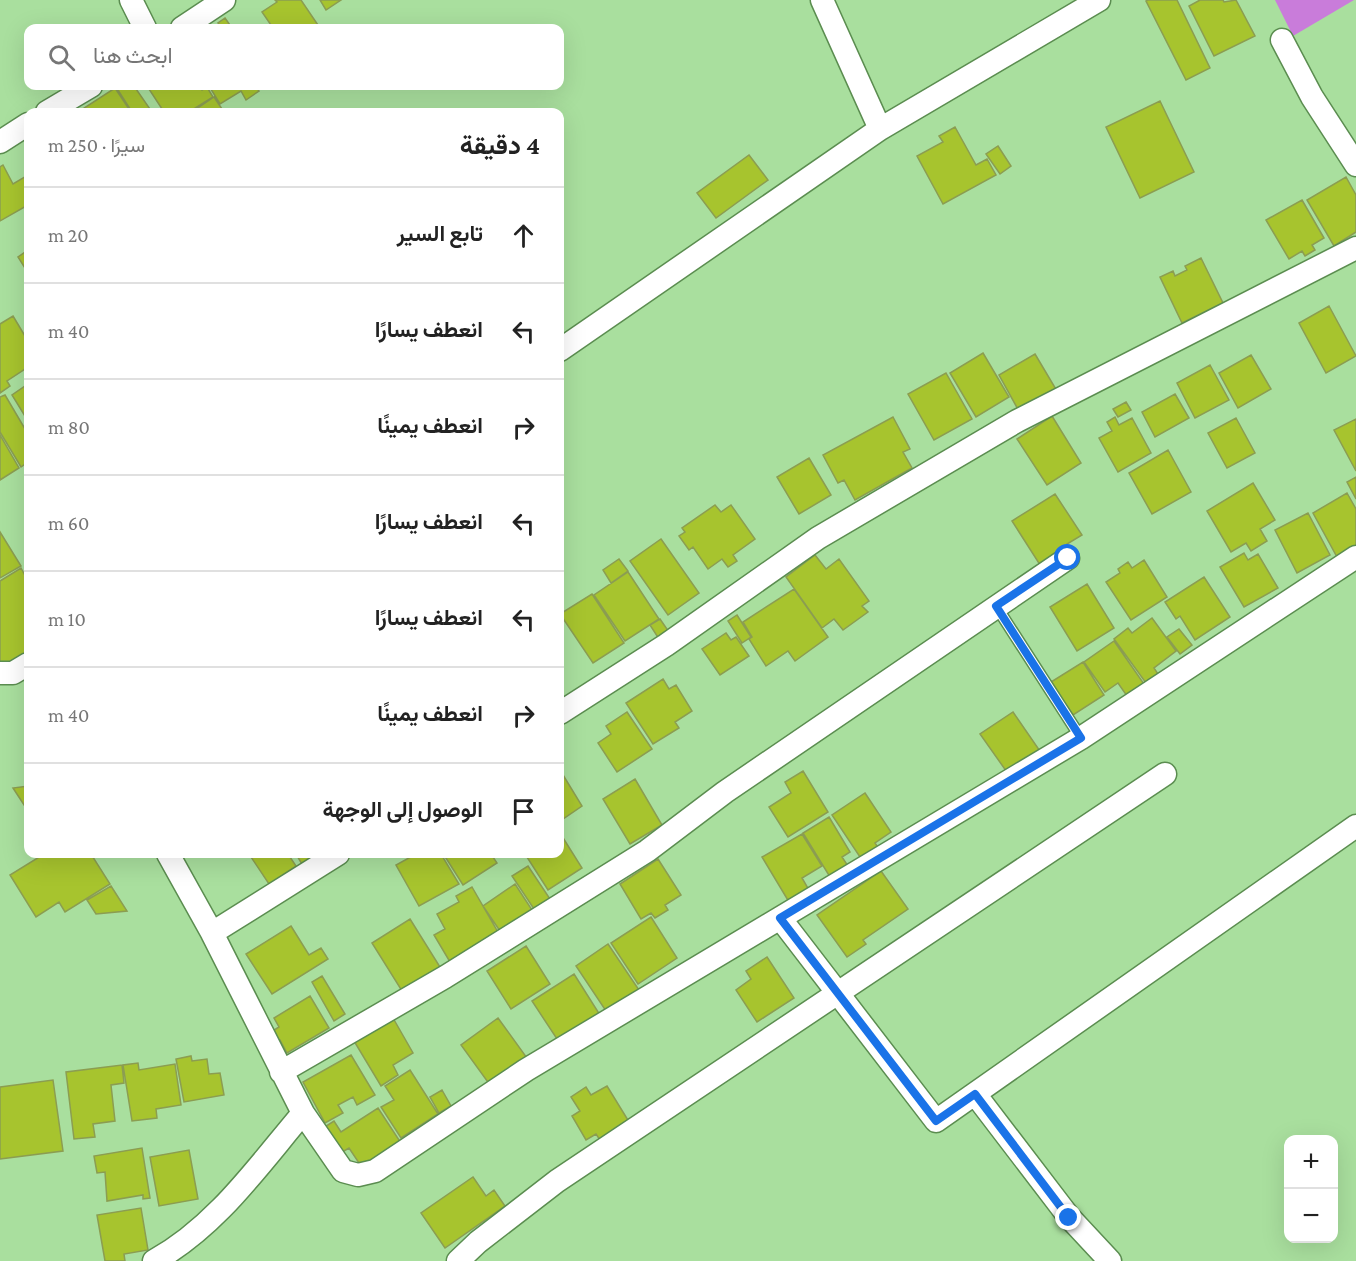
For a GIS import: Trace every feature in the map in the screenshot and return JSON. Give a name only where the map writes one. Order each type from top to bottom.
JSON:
[{"type":"street","points":[[131,0],[143,24]]},
{"type":"street","points":[[188,24],[224,0]]},
{"type":"street","points":[[822,0],[880,129]]},
{"type":"street","points":[[564,347],[880,129],[1099,0]]},
{"type":"street","points":[[1282,40],[1312,97],[1356,165]]},
{"type":"street","points":[[54,108],[84,90]]},
{"type":"street","points":[[0,142],[24,127]]},
{"type":"street","points":[[564,710],[666,645],[818,538],[1017,421],[1356,248]]},
{"type":"street","points":[[170,858],[212,933],[303,1113],[343,1171],[358,1175],[375,1171],[391,1163],[526,1070],[1081,738],[1356,557]]},
{"type":"street","points":[[281,1072],[445,977],[647,851],[725,792],[1068,558]]},
{"type":"street","points":[[0,673],[13,673],[24,666]]},
{"type":"street","points":[[458,1261],[478,1242],[557,1181],[1166,774]]},
{"type":"street","points":[[780,918],[936,1121],[1356,826]]},
{"type":"street","points":[[212,933],[332,858]]},
{"type":"street","points":[[975,1094],[1069,1218],[1110,1261]]},
{"type":"street","points":[[154,1261],[177,1248],[214,1218],[303,1113]]},
{"type":"lane","points":[[996,606],[1081,738]]},
{"type":"shaded area","points":[[1275,0],[1354,0],[1293,36]]},
{"type":"building","points":[[275,0],[301,0],[317,24],[270,24],[262,12],[277,2]]},
{"type":"building","points":[[320,0],[341,0],[326,10]]},
{"type":"building","points":[[1177,0],[1210,68],[1186,80],[1146,1]]},
{"type":"building","points":[[1200,0],[1223,0],[1224,2],[1236,0],[1255,36],[1214,56],[1189,6]]},
{"type":"building","points":[[225,18],[229,24],[219,24]]},
{"type":"building","points":[[112,90],[116,90],[128,108],[84,108]]},
{"type":"building","points":[[118,90],[137,90],[149,108],[129,108]]},
{"type":"building","points":[[150,90],[209,90],[213,97],[195,108],[161,108]]},
{"type":"building","points":[[211,90],[259,91],[246,100],[241,91],[220,104]]},
{"type":"building","points":[[214,97],[221,108],[198,108]]},
{"type":"building","points":[[1160,101],[1194,172],[1140,198],[1106,127]]},
{"type":"building","points":[[955,127],[976,165],[987,159],[996,175],[943,204],[917,156],[943,142],[939,136]]},
{"type":"building","points":[[998,146],[1011,166],[1000,174],[986,154]]},
{"type":"building","points":[[749,155],[768,180],[716,218],[697,193]]},
{"type":"building","points":[[3,165],[13,184],[24,177],[24,207],[0,221],[0,167]]},
{"type":"building","points":[[1346,177],[1356,195],[1356,232],[1334,246],[1307,200]]},
{"type":"building","points":[[1302,200],[1324,238],[1312,245],[1315,250],[1305,256],[1302,251],[1289,259],[1266,220]]},
{"type":"building","points":[[24,253],[24,267],[18,257]]},
{"type":"building","points":[[1201,258],[1223,303],[1182,323],[1160,277],[1173,271],[1175,276],[1187,270],[1185,266]]},
{"type":"building","points":[[1329,306],[1356,356],[1326,373],[1299,323]]},
{"type":"building","points":[[13,316],[24,334],[24,370],[7,381],[10,386],[0,393],[0,324]]},
{"type":"building","points":[[983,353],[1009,397],[976,417],[950,373]]},
{"type":"building","points":[[1035,354],[1057,391],[1020,413],[999,375]]},
{"type":"building","points":[[1251,355],[1271,389],[1238,408],[1219,373]]},
{"type":"building","points":[[1210,365],[1229,400],[1195,418],[1177,383]]},
{"type":"building","points":[[946,373],[972,419],[934,440],[908,394]]},
{"type":"building","points":[[24,387],[24,414],[12,395]]},
{"type":"building","points":[[1175,394],[1189,418],[1155,437],[1142,412]]},
{"type":"building","points":[[5,395],[24,427],[24,465],[21,467],[0,432],[0,397]]},
{"type":"building","points":[[1126,402],[1131,410],[1118,417],[1113,409]]},
{"type":"building","points":[[1052,416],[1081,463],[1047,485],[1017,439]]},
{"type":"building","points":[[893,417],[910,449],[903,452],[912,468],[855,500],[844,480],[838,483],[823,455]]},
{"type":"building","points":[[1115,417],[1119,425],[1132,418],[1151,453],[1118,472],[1099,438],[1112,431],[1107,422]]},
{"type":"building","points":[[1236,418],[1255,453],[1227,468],[1208,433]]},
{"type":"building","points":[[1356,419],[1356,471],[1334,430]]},
{"type":"building","points":[[0,435],[19,468],[0,480]]},
{"type":"building","points":[[1168,450],[1191,492],[1152,514],[1129,473]]},
{"type":"building","points":[[809,458],[831,495],[799,514],[777,477]]},
{"type":"building","points":[[1356,477],[1356,499],[1347,482]]},
{"type":"building","points":[[1253,483],[1275,520],[1260,529],[1267,541],[1251,551],[1246,543],[1231,552],[1207,511]]},
{"type":"building","points":[[1347,493],[1356,509],[1356,547],[1337,557],[1313,513]]},
{"type":"building","points":[[1055,494],[1082,535],[1067,544],[1071,550],[1042,568],[1012,521]]},
{"type":"building","points":[[715,505],[721,512],[731,505],[755,539],[733,555],[737,561],[728,567],[722,559],[708,569],[693,547],[689,550],[679,536],[685,532],[682,528]]},
{"type":"building","points":[[1308,513],[1330,555],[1297,573],[1275,530]]},
{"type":"building","points":[[0,532],[21,566],[0,578]]},
{"type":"building","points":[[661,539],[699,593],[668,615],[630,561]]},
{"type":"building","points":[[1244,553],[1248,560],[1258,554],[1278,588],[1244,607],[1220,567]]},
{"type":"building","points":[[815,555],[826,569],[839,559],[869,601],[862,606],[868,612],[843,630],[834,619],[822,628],[786,577]]},
{"type":"building","points":[[619,559],[628,571],[611,583],[603,570]]},
{"type":"building","points":[[1144,560],[1167,597],[1131,620],[1106,582],[1120,573],[1118,569],[1128,562],[1132,568]]},
{"type":"building","points":[[21,568],[24,574],[24,655],[2,669],[0,665],[0,581]]},
{"type":"building","points":[[628,572],[659,619],[625,641],[594,595]]},
{"type":"building","points":[[1204,577],[1230,617],[1195,640],[1180,616],[1176,619],[1165,602]]},
{"type":"building","points":[[1087,584],[1114,628],[1077,651],[1050,607]]},
{"type":"building","points":[[794,589],[828,637],[795,661],[788,651],[766,666],[749,639],[752,637],[743,622]]},
{"type":"building","points":[[592,594],[624,643],[593,663],[564,620],[564,612]]},
{"type":"building","points":[[737,615],[751,637],[742,643],[728,621]]},
{"type":"building","points":[[1152,618],[1176,651],[1154,668],[1158,674],[1146,683],[1114,639],[1128,628],[1132,633]]},
{"type":"building","points":[[660,619],[669,632],[659,639],[650,625]]},
{"type":"building","points":[[1179,629],[1192,645],[1180,654],[1167,637]]},
{"type":"building","points":[[726,633],[731,640],[736,637],[749,656],[720,675],[702,649]]},
{"type":"building","points":[[1114,641],[1144,684],[1127,696],[1118,683],[1105,692],[1084,662]]},
{"type":"building","points":[[1083,662],[1104,695],[1073,715],[1051,682]]},
{"type":"building","points":[[663,679],[669,689],[676,685],[692,711],[675,722],[679,728],[653,744],[626,703]]},
{"type":"building","points":[[627,712],[652,749],[617,772],[598,743],[611,734],[606,726]]},
{"type":"building","points":[[1013,712],[1042,754],[1009,775],[980,734]]},
{"type":"building","points":[[803,771],[828,812],[788,837],[769,807],[791,793],[785,782]]},
{"type":"building","points":[[564,777],[582,806],[564,818]]},
{"type":"building","points":[[635,779],[662,825],[630,844],[603,799]]},
{"type":"building","points":[[24,787],[24,805],[13,788]]},
{"type":"building","points":[[865,793],[891,832],[875,843],[879,849],[862,860],[832,815]]},
{"type":"building","points":[[829,817],[850,852],[842,857],[848,866],[830,877],[803,833]]},
{"type":"building","points":[[802,834],[822,866],[802,878],[809,890],[789,902],[762,857]]},
{"type":"building","points":[[564,839],[582,868],[548,890],[528,858],[564,858]]},
{"type":"building","points":[[38,858],[94,858],[110,884],[65,912],[59,902],[36,917],[10,875]]},
{"type":"building","points":[[252,858],[291,858],[296,866],[269,884]]},
{"type":"building","points":[[298,858],[316,858],[303,866]]},
{"type":"building","points":[[409,858],[443,858],[459,884],[419,906],[396,865]]},
{"type":"building","points":[[446,858],[494,858],[497,863],[463,885]]},
{"type":"building","points":[[658,859],[681,895],[665,905],[668,910],[655,918],[651,913],[641,919],[620,884]]},
{"type":"building","points":[[528,866],[552,902],[536,912],[512,876]]},
{"type":"building","points":[[881,871],[908,909],[863,940],[866,944],[847,957],[817,915]]},
{"type":"building","points":[[515,884],[534,913],[502,934],[483,906]]},
{"type":"building","points":[[111,886],[127,911],[96,914],[87,900]]},
{"type":"building","points":[[472,887],[499,934],[450,962],[434,935],[445,929],[437,914],[459,902],[456,896]]},
{"type":"building","points":[[651,917],[677,958],[638,984],[611,943]]},
{"type":"building","points":[[410,919],[440,967],[402,991],[372,943]]},
{"type":"building","points":[[291,926],[309,955],[321,948],[328,959],[272,994],[246,954]]},
{"type":"building","points":[[608,944],[639,990],[606,1011],[576,966]]},
{"type":"building","points":[[526,946],[550,984],[511,1009],[487,971]]},
{"type":"building","points":[[767,957],[794,998],[757,1022],[736,990],[751,979],[746,971]]},
{"type":"building","points":[[574,974],[600,1015],[559,1042],[532,1001]]},
{"type":"building","points":[[322,976],[345,1014],[334,1021],[312,982]]},
{"type":"building","points":[[310,996],[329,1028],[287,1053],[280,1040],[277,1042],[271,1032],[279,1027],[274,1018]]},
{"type":"building","points":[[393,1018],[413,1053],[393,1065],[398,1075],[381,1086],[354,1041]]},
{"type":"building","points":[[498,1018],[527,1058],[490,1085],[461,1045]]},
{"type":"building","points":[[351,1055],[375,1095],[357,1105],[353,1097],[338,1105],[343,1113],[325,1123],[303,1082]]},
{"type":"building","points":[[191,1056],[192,1061],[207,1059],[209,1074],[220,1073],[224,1095],[184,1102],[176,1059]]},
{"type":"building","points":[[138,1063],[139,1070],[175,1064],[181,1105],[156,1109],[157,1118],[132,1121],[123,1065]]},
{"type":"building","points":[[122,1065],[124,1083],[111,1085],[115,1121],[93,1124],[95,1137],[74,1139],[66,1072]]},
{"type":"building","points":[[410,1070],[438,1114],[401,1138],[381,1107],[394,1100],[385,1086]]},
{"type":"building","points":[[53,1080],[63,1151],[0,1159],[0,1087]]},
{"type":"building","points":[[607,1086],[631,1125],[602,1143],[596,1134],[586,1140],[572,1116],[580,1111],[571,1097],[586,1087],[591,1095]]},
{"type":"building","points":[[442,1090],[451,1106],[439,1113],[430,1097]]},
{"type":"building","points":[[378,1108],[401,1143],[363,1169],[349,1148],[337,1155],[320,1130],[334,1121],[341,1132]]},
{"type":"building","points":[[142,1148],[150,1198],[143,1199],[143,1195],[107,1201],[105,1172],[97,1173],[94,1156]]},
{"type":"building","points":[[189,1150],[198,1199],[159,1206],[150,1157]]},
{"type":"building","points":[[473,1177],[486,1196],[494,1190],[505,1206],[445,1248],[421,1213]]},
{"type":"building","points":[[141,1208],[148,1250],[124,1254],[125,1261],[105,1261],[97,1215]]},
{"type":"route","points":[[1068,558],[996,606],[1081,738],[780,918],[936,1121],[975,1094],[1069,1218]]}]
